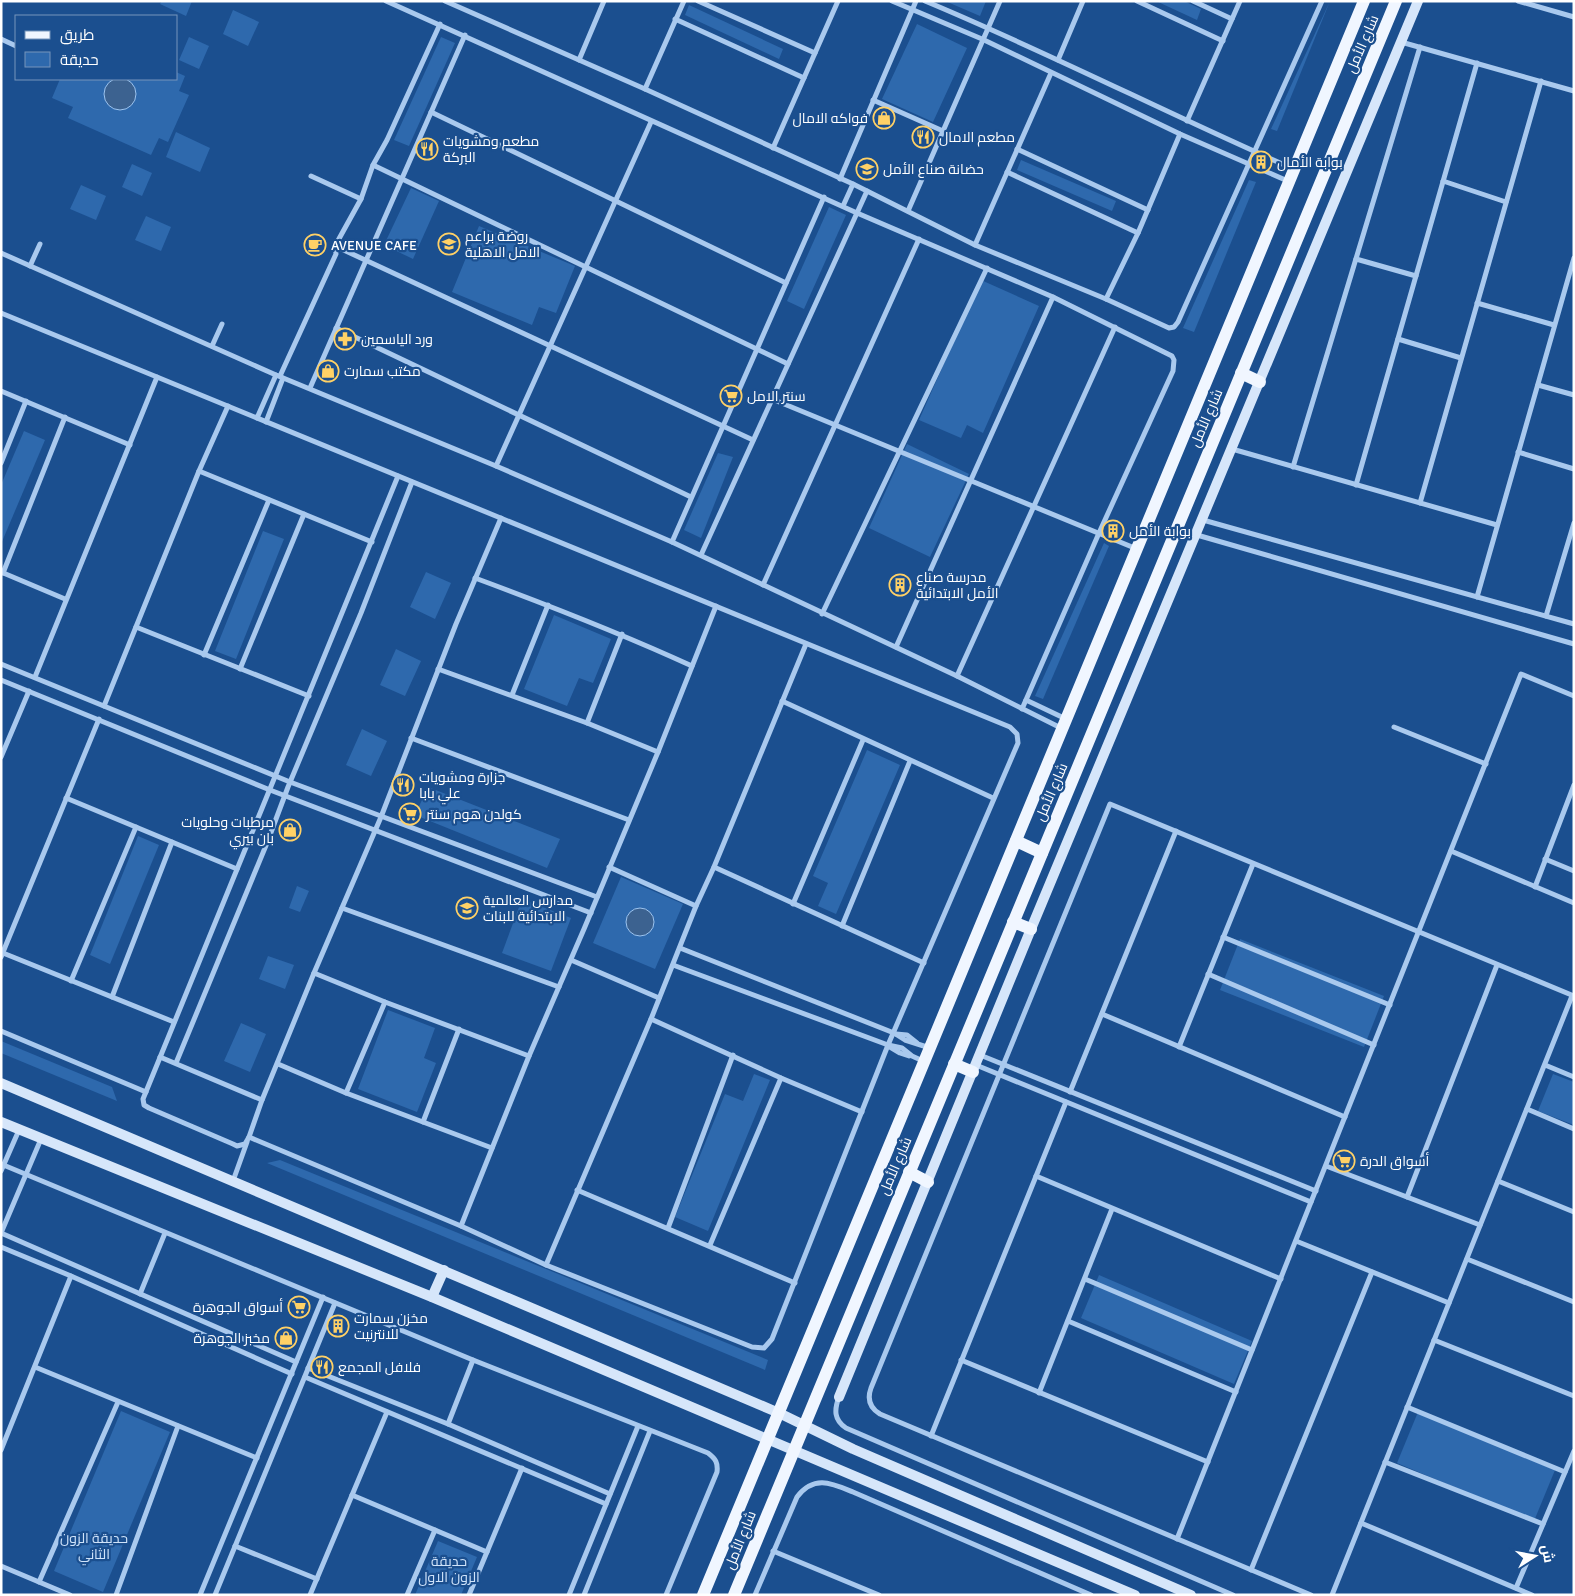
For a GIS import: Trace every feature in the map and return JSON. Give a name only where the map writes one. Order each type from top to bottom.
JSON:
[{"type":"main road","name":"شارع الأمل","points":[[703,1595],[1364,1]]},
{"type":"main road","name":"شارع الأمل","points":[[734,1595],[1396,1]]},
{"type":"main road","points":[[839,1397],[1418,1]]},
{"type":"main road","points":[[1241,373],[1260,382]]},
{"type":"main road","points":[[1016,841],[1042,853]]},
{"type":"main road","points":[[1013,922],[1032,929]]},
{"type":"main road","points":[[954,1064],[974,1068]]},
{"type":"main road","points":[[1,1083],[779,1413],[862,1453],[1191,1595]]},
{"type":"main road","points":[[1,1122],[432,1298],[794,1449],[1135,1595]]},
{"type":"main road","points":[[909,1172],[928,1182]]},
{"type":"main road","points":[[432,1298],[444,1270]]},
{"type":"street","points":[[386,1],[465,35],[651,122],[1053,297],[1168,354],[1174,360],[1174,366],[1022,709]]},
{"type":"street","points":[[579,60],[604,1]]},
{"type":"street","points":[[645,89],[684,1]]},
{"type":"street","points":[[698,1],[815,53]]},
{"type":"street","points":[[773,148],[838,1]]},
{"type":"street","points":[[892,1],[982,39],[1180,134],[1290,182]]},
{"type":"street","points":[[840,179],[916,1]]},
{"type":"street","points":[[925,1],[988,27],[1254,152],[1295,169]]},
{"type":"street","points":[[908,211],[1000,1]]},
{"type":"street","points":[[1058,60],[1083,1]]},
{"type":"street","points":[[1137,1],[1223,41]]},
{"type":"street","points":[[1193,1],[1232,19]]},
{"type":"street","points":[[1187,121],[1240,1]]},
{"type":"street","points":[[448,2],[853,184],[975,245],[1106,299],[1166,328],[1172,328],[1176,325],[1322,1]]},
{"type":"street","points":[[1518,1],[1574,17]]},
{"type":"street","points":[[675,19],[804,78]]},
{"type":"street","points":[[257,418],[279,376],[336,254],[335,246],[361,198],[374,165],[440,24]]},
{"type":"street","points":[[310,388],[465,35]]},
{"type":"street","points":[[1,39],[15,46]]},
{"type":"street","points":[[1401,42],[1574,90]]},
{"type":"street","points":[[1293,467],[1420,47]]},
{"type":"street","points":[[1356,485],[1477,63]]},
{"type":"street","points":[[975,245],[1051,73]]},
{"type":"street","points":[[1420,503],[1541,81]]},
{"type":"street","points":[[873,100],[943,131]]},
{"type":"street","points":[[431,112],[786,283]]},
{"type":"street","points":[[496,466],[651,122]]},
{"type":"street","points":[[1106,299],[1138,233],[1180,134]]},
{"type":"street","points":[[1017,149],[1148,210]]},
{"type":"street","points":[[374,165],[788,364]]},
{"type":"street","points":[[1007,172],[1138,233]]},
{"type":"street","points":[[311,176],[361,198]]},
{"type":"street","points":[[1443,182],[1506,202]]},
{"type":"street","points":[[843,206],[853,184]]},
{"type":"street","points":[[700,555],[867,191]]},
{"type":"street","points":[[672,542],[824,198]]},
{"type":"street","points":[[763,585],[919,239]]},
{"type":"street","points":[[30,266],[40,244]]},
{"type":"street","points":[[335,246],[753,440]]},
{"type":"street","points":[[1,253],[279,376],[496,466],[672,542],[822,614],[958,676],[1022,709],[1065,724]]},
{"type":"street","points":[[1356,259],[1416,276]]},
{"type":"street","points":[[1477,596],[1573,260]]},
{"type":"street","points":[[822,614],[987,268]]},
{"type":"street","points":[[896,647],[1053,297]]},
{"type":"street","points":[[1477,303],[1554,325]]},
{"type":"street","points":[[1,313],[716,606],[1015,731],[1019,739],[888,1045],[772,1339],[764,1348],[758,1348],[546,1264],[461,1226],[248,1139]]},
{"type":"street","points":[[212,346],[222,324]]},
{"type":"street","points":[[958,676],[1115,327]]},
{"type":"street","points":[[336,328],[692,497]]},
{"type":"street","points":[[1398,339],[1461,358]]},
{"type":"street","points":[[266,422],[279,376]]},
{"type":"street","points":[[34,677],[158,377]]},
{"type":"street","points":[[1538,385],[1574,395]]},
{"type":"street","points":[[1,391],[130,444]]},
{"type":"street","points":[[772,399],[1137,549]]},
{"type":"street","points":[[1,463],[26,401]]},
{"type":"street","points":[[104,706],[199,471],[228,406]]},
{"type":"street","points":[[65,417],[2,573],[66,599]]},
{"type":"street","points":[[1232,449],[1497,525]]},
{"type":"street","points":[[1518,452],[1574,469]]},
{"type":"street","points":[[199,471],[372,542]]},
{"type":"street","points":[[248,1139],[245,1144],[237,1146],[149,1108],[143,1102],[398,476]]},
{"type":"street","points":[[176,1063],[361,613],[412,482]]},
{"type":"street","points":[[204,654],[269,500]]},
{"type":"street","points":[[240,669],[304,514]]},
{"type":"street","points":[[233,1181],[262,1100],[381,817],[438,670],[501,518]]},
{"type":"street","points":[[1203,520],[1574,624]]},
{"type":"street","points":[[1546,616],[1574,523]]},
{"type":"street","points":[[1196,535],[1574,644]]},
{"type":"street","points":[[1567,547],[1574,549]]},
{"type":"street","points":[[475,578],[622,634],[692,666]]},
{"type":"street","points":[[512,695],[548,605]]},
{"type":"street","points":[[461,1226],[529,1056],[658,752],[716,606]]},
{"type":"street","points":[[136,626],[309,696]]},
{"type":"street","points":[[587,723],[622,634]]},
{"type":"street","points":[[546,1264],[651,1019],[696,906],[806,644]]},
{"type":"street","points":[[1,664],[290,782],[597,897]]},
{"type":"street","points":[[438,670],[512,695],[658,752]]},
{"type":"street","points":[[1177,1539],[1521,674],[1574,696]]},
{"type":"street","points":[[1,680],[270,790],[591,913]]},
{"type":"street","points":[[1,757],[29,691]]},
{"type":"street","points":[[1026,700],[1065,724]]},
{"type":"street","points":[[782,701],[863,740],[993,798]]},
{"type":"street","points":[[99,719],[2,955],[174,1022]]},
{"type":"street","points":[[1394,727],[1486,764]]},
{"type":"street","points":[[411,738],[629,820]]},
{"type":"street","points":[[793,904],[863,740]]},
{"type":"street","points":[[842,926],[910,761]]},
{"type":"street","points":[[1535,887],[1573,789]]},
{"type":"street","points":[[66,798],[237,869]]},
{"type":"street","points":[[1311,1595],[876,1412],[869,1401],[870,1392],[1110,804],[1573,996],[1332,1595]]},
{"type":"street","points":[[70,981],[136,827]]},
{"type":"street","points":[[1070,1092],[1176,832]]},
{"type":"street","points":[[112,997],[172,842]]},
{"type":"street","points":[[1451,851],[1574,903]]},
{"type":"street","points":[[1546,859],[1574,871]]},
{"type":"street","points":[[1179,1047],[1253,864]]},
{"type":"street","points":[[609,867],[696,906]]},
{"type":"street","points":[[714,867],[924,963]]},
{"type":"street","points":[[342,908],[559,987]]},
{"type":"street","points":[[1223,937],[1390,1005]]},
{"type":"street","points":[[680,948],[894,1033],[905,1040],[930,1048]]},
{"type":"street","points":[[571,960],[658,998]]},
{"type":"street","points":[[672,965],[888,1045],[902,1048],[924,1062]]},
{"type":"street","points":[[1407,1197],[1497,965]]},
{"type":"street","points":[[314,973],[529,1056]]},
{"type":"street","points":[[1208,974],[1374,1045]]},
{"type":"street","points":[[346,1093],[385,1002]]},
{"type":"street","points":[[1102,1014],[1345,1117]]},
{"type":"street","points":[[651,1019],[781,1078],[862,1112]]},
{"type":"street","points":[[423,1122],[459,1028]]},
{"type":"street","points":[[1,1031],[146,1092]]},
{"type":"street","points":[[668,1228],[733,1055]]},
{"type":"street","points":[[980,1055],[1316,1191]]},
{"type":"street","points":[[160,1057],[262,1100]]},
{"type":"street","points":[[278,1064],[346,1093],[492,1148]]},
{"type":"street","points":[[1544,1065],[1574,1077]]},
{"type":"street","points":[[974,1068],[999,1074],[1311,1202]]},
{"type":"street","points":[[710,1245],[781,1078]]},
{"type":"street","points":[[931,1436],[1066,1102]]},
{"type":"street","points":[[1527,1109],[1574,1128]]},
{"type":"street","points":[[1,1171],[19,1130]]},
{"type":"street","points":[[41,1138],[1,1233],[296,1365],[306,1372],[387,1412],[606,1504]]},
{"type":"street","points":[[2,1165],[473,1360],[708,1453],[718,1464],[717,1472],[666,1595]]},
{"type":"street","points":[[1326,1166],[1480,1225]]},
{"type":"street","points":[[1036,1176],[1280,1279]]},
{"type":"street","points":[[1498,1181],[1574,1212]]},
{"type":"street","points":[[577,1190],[710,1245],[795,1283]]},
{"type":"street","points":[[1039,1393],[1112,1209]]},
{"type":"street","points":[[140,1294],[165,1233]]},
{"type":"street","points":[[1296,1241],[1449,1303]]},
{"type":"street","points":[[1,1248],[71,1276],[292,1374]]},
{"type":"street","points":[[1467,1258],[1574,1302]]},
{"type":"street","points":[[1251,1570],[1372,1272]]},
{"type":"street","points":[[1,1450],[71,1276]]},
{"type":"street","points":[[1085,1279],[1252,1350]]},
{"type":"street","points":[[200,1595],[323,1298]]},
{"type":"street","points":[[215,1595],[335,1303]]},
{"type":"street","points":[[1068,1321],[1236,1392]]},
{"type":"street","points":[[1434,1340],[1574,1396]]},
{"type":"street","points":[[448,1424],[473,1360]]},
{"type":"street","points":[[961,1360],[1208,1462]]},
{"type":"street","points":[[34,1368],[257,1458]]},
{"type":"street","points":[[306,1372],[448,1424],[610,1494]]},
{"type":"street","points":[[839,1397],[836,1404],[837,1420],[846,1428],[1233,1595]]},
{"type":"street","points":[[39,1582],[118,1402]]},
{"type":"street","points":[[1407,1407],[1565,1472]]},
{"type":"street","points":[[310,1595],[387,1412]]},
{"type":"street","points":[[116,1595],[178,1426]]},
{"type":"street","points":[[569,1595],[638,1426]]},
{"type":"street","points":[[584,1595],[650,1431]]},
{"type":"street","points":[[1516,1588],[1574,1451]]},
{"type":"street","points":[[1385,1462],[1543,1524]]},
{"type":"street","points":[[469,1595],[522,1468]]},
{"type":"street","points":[[755,1595],[796,1497],[802,1490],[817,1482],[853,1492],[1091,1595]]},
{"type":"street","points":[[352,1495],[487,1552]]},
{"type":"street","points":[[1361,1523],[1532,1595]]},
{"type":"street","points":[[406,1595],[435,1530]]},
{"type":"street","points":[[235,1546],[317,1578]]},
{"type":"street","points":[[773,1551],[879,1595]]},
{"type":"street","points":[[1,1566],[70,1595]]},
{"type":"green space","points":[[162,1],[192,1],[186,16],[160,4]]},
{"type":"green space","points":[[945,1],[986,1],[980,16]]},
{"type":"green space","points":[[1156,1],[1184,1],[1201,9],[1197,20]]},
{"type":"green space","points":[[1330,1],[1277,131],[1271,129]]},
{"type":"green space","points":[[689,5],[783,49],[779,59],[685,15]]},
{"type":"green space","points":[[233,10],[259,22],[248,46],[223,34]]},
{"type":"green space","points":[[917,24],[967,48],[933,122],[882,99]]},
{"type":"green space","points":[[189,37],[209,46],[199,69],[179,60]]},
{"type":"green space","points":[[441,37],[455,43],[409,146],[394,140]]},
{"type":"green space","points":[[178,73],[185,76],[179,91],[189,95],[168,142],[159,138],[151,155],[68,118],[73,107],[52,98],[60,80],[178,80]]},
{"type":"green space","points":[[176,132],[210,148],[200,172],[166,157]]},
{"type":"green space","points":[[1021,160],[1116,201],[1112,211],[1017,170]]},
{"type":"green space","points":[[132,164],[152,173],[142,196],[122,187]]},
{"type":"green space","points":[[1249,180],[1256,182],[1194,332],[1183,328]]},
{"type":"green space","points":[[81,185],[106,196],[96,220],[70,209]]},
{"type":"green space","points":[[411,188],[439,201],[413,259],[384,245]]},
{"type":"green space","points":[[829,207],[846,215],[804,309],[787,301]]},
{"type":"green space","points":[[146,216],[171,227],[161,251],[135,240]]},
{"type":"green space","points":[[479,226],[575,266],[556,313],[539,307],[532,325],[452,292]]},
{"type":"green space","points":[[981,280],[1039,306],[983,433],[967,425],[961,438],[919,420]]},
{"type":"green space","points":[[24,431],[45,440],[1,544],[1,485]]},
{"type":"green space","points":[[907,444],[969,474],[930,557],[869,528]]},
{"type":"green space","points":[[718,453],[733,457],[701,538],[684,530]]},
{"type":"green space","points":[[263,531],[284,539],[236,659],[215,651]]},
{"type":"green space","points":[[1104,543],[1109,546],[1043,699],[1035,696]]},
{"type":"green space","points":[[426,572],[451,583],[435,619],[410,607]]},
{"type":"green space","points":[[554,615],[611,639],[593,683],[579,678],[567,706],[524,689]]},
{"type":"green space","points":[[396,649],[421,661],[405,696],[380,685]]},
{"type":"green space","points":[[362,729],[387,741],[371,776],[346,765]]},
{"type":"green space","points":[[867,750],[900,765],[836,914],[818,906],[828,883],[813,876]]},
{"type":"green space","points":[[428,787],[560,839],[547,868],[415,815]]},
{"type":"green space","points":[[138,836],[159,845],[110,964],[90,955]]},
{"type":"green space","points":[[621,877],[683,904],[655,969],[593,943]]},
{"type":"green space","points":[[297,886],[309,891],[300,912],[289,908]]},
{"type":"green space","points":[[522,899],[571,918],[551,971],[502,953]]},
{"type":"green space","points":[[1240,939],[1384,996],[1364,1047],[1220,990]]},
{"type":"green space","points":[[268,956],[294,965],[285,989],[259,979]]},
{"type":"green space","points":[[388,1010],[435,1028],[424,1058],[436,1063],[417,1112],[358,1089]]},
{"type":"green space","points":[[241,1023],[266,1034],[250,1072],[224,1061]]},
{"type":"green space","points":[[1,1041],[112,1087],[117,1101],[1,1053]]},
{"type":"green space","points":[[754,1074],[770,1080],[708,1231],[675,1217],[725,1094],[743,1101]]},
{"type":"green space","points":[[1553,1074],[1574,1082],[1574,1125],[1538,1111]]},
{"type":"green space","points":[[280,1160],[768,1360],[765,1370],[267,1163]]},
{"type":"green space","points":[[1099,1275],[1252,1341],[1234,1384],[1081,1318]]},
{"type":"green space","name":"حديقة الزون الثاني","points":[[121,1411],[170,1432],[103,1592],[54,1571]]},
{"type":"green space","points":[[1418,1412],[1555,1470],[1534,1521],[1397,1463]]},
{"type":"green space","name":"حديقة الزون الاول","points":[[438,1541],[477,1557],[461,1595],[415,1595]]},
{"type":"shaded area","points":[[113,80],[127,80],[135,88],[135,100],[126,109],[114,109],[105,100],[105,88]]},
{"type":"shaded area","points":[[640,908],[650,912],[654,922],[650,932],[640,936],[630,932],[626,922],[630,912]]},
{"type":"place","name":"فواكه الامال","points":[[884,118]]},
{"type":"place","name":"مطعم الامال","points":[[923,137]]},
{"type":"place","name":"مطعم ومشويات البركة","points":[[427,149]]},
{"type":"place","name":"بوابة الأمال","points":[[1261,162]]},
{"type":"place","name":"حضانة صناع الأمل","points":[[867,169]]},
{"type":"place","name":"روضة براعم الامل الاهلية","points":[[449,244]]},
{"type":"place","name":"AVENUE CAFE","points":[[315,245]]},
{"type":"place","name":"ورد الياسمين","points":[[345,339]]},
{"type":"place","name":"مكتب سمارت","points":[[328,371]]},
{"type":"place","name":"سنتر الامل","points":[[731,396]]},
{"type":"place","name":"بوابة الأمل","points":[[1113,531]]},
{"type":"place","name":"مدرسة صناع الأمل الابتدائية","points":[[900,585]]},
{"type":"place","name":"جزارة ومشويات علي بابا","points":[[403,785]]},
{"type":"place","name":"كولدن هوم سنتر","points":[[410,814]]},
{"type":"place","name":"مرطبات وحلويات بان بيري","points":[[290,830]]},
{"type":"place","name":"مدارس العالمية الابتدائية للبنات","points":[[467,908]]},
{"type":"place","name":"أسواق الدرة","points":[[1344,1161]]},
{"type":"place","name":"أسواق الجوهرة","points":[[299,1307]]},
{"type":"place","name":"مخزن سمارت للانترنيت","points":[[338,1326]]},
{"type":"place","name":"مخبز الجوهرة","points":[[286,1338]]},
{"type":"place","name":"فلافل المجمع","points":[[322,1367]]}]
